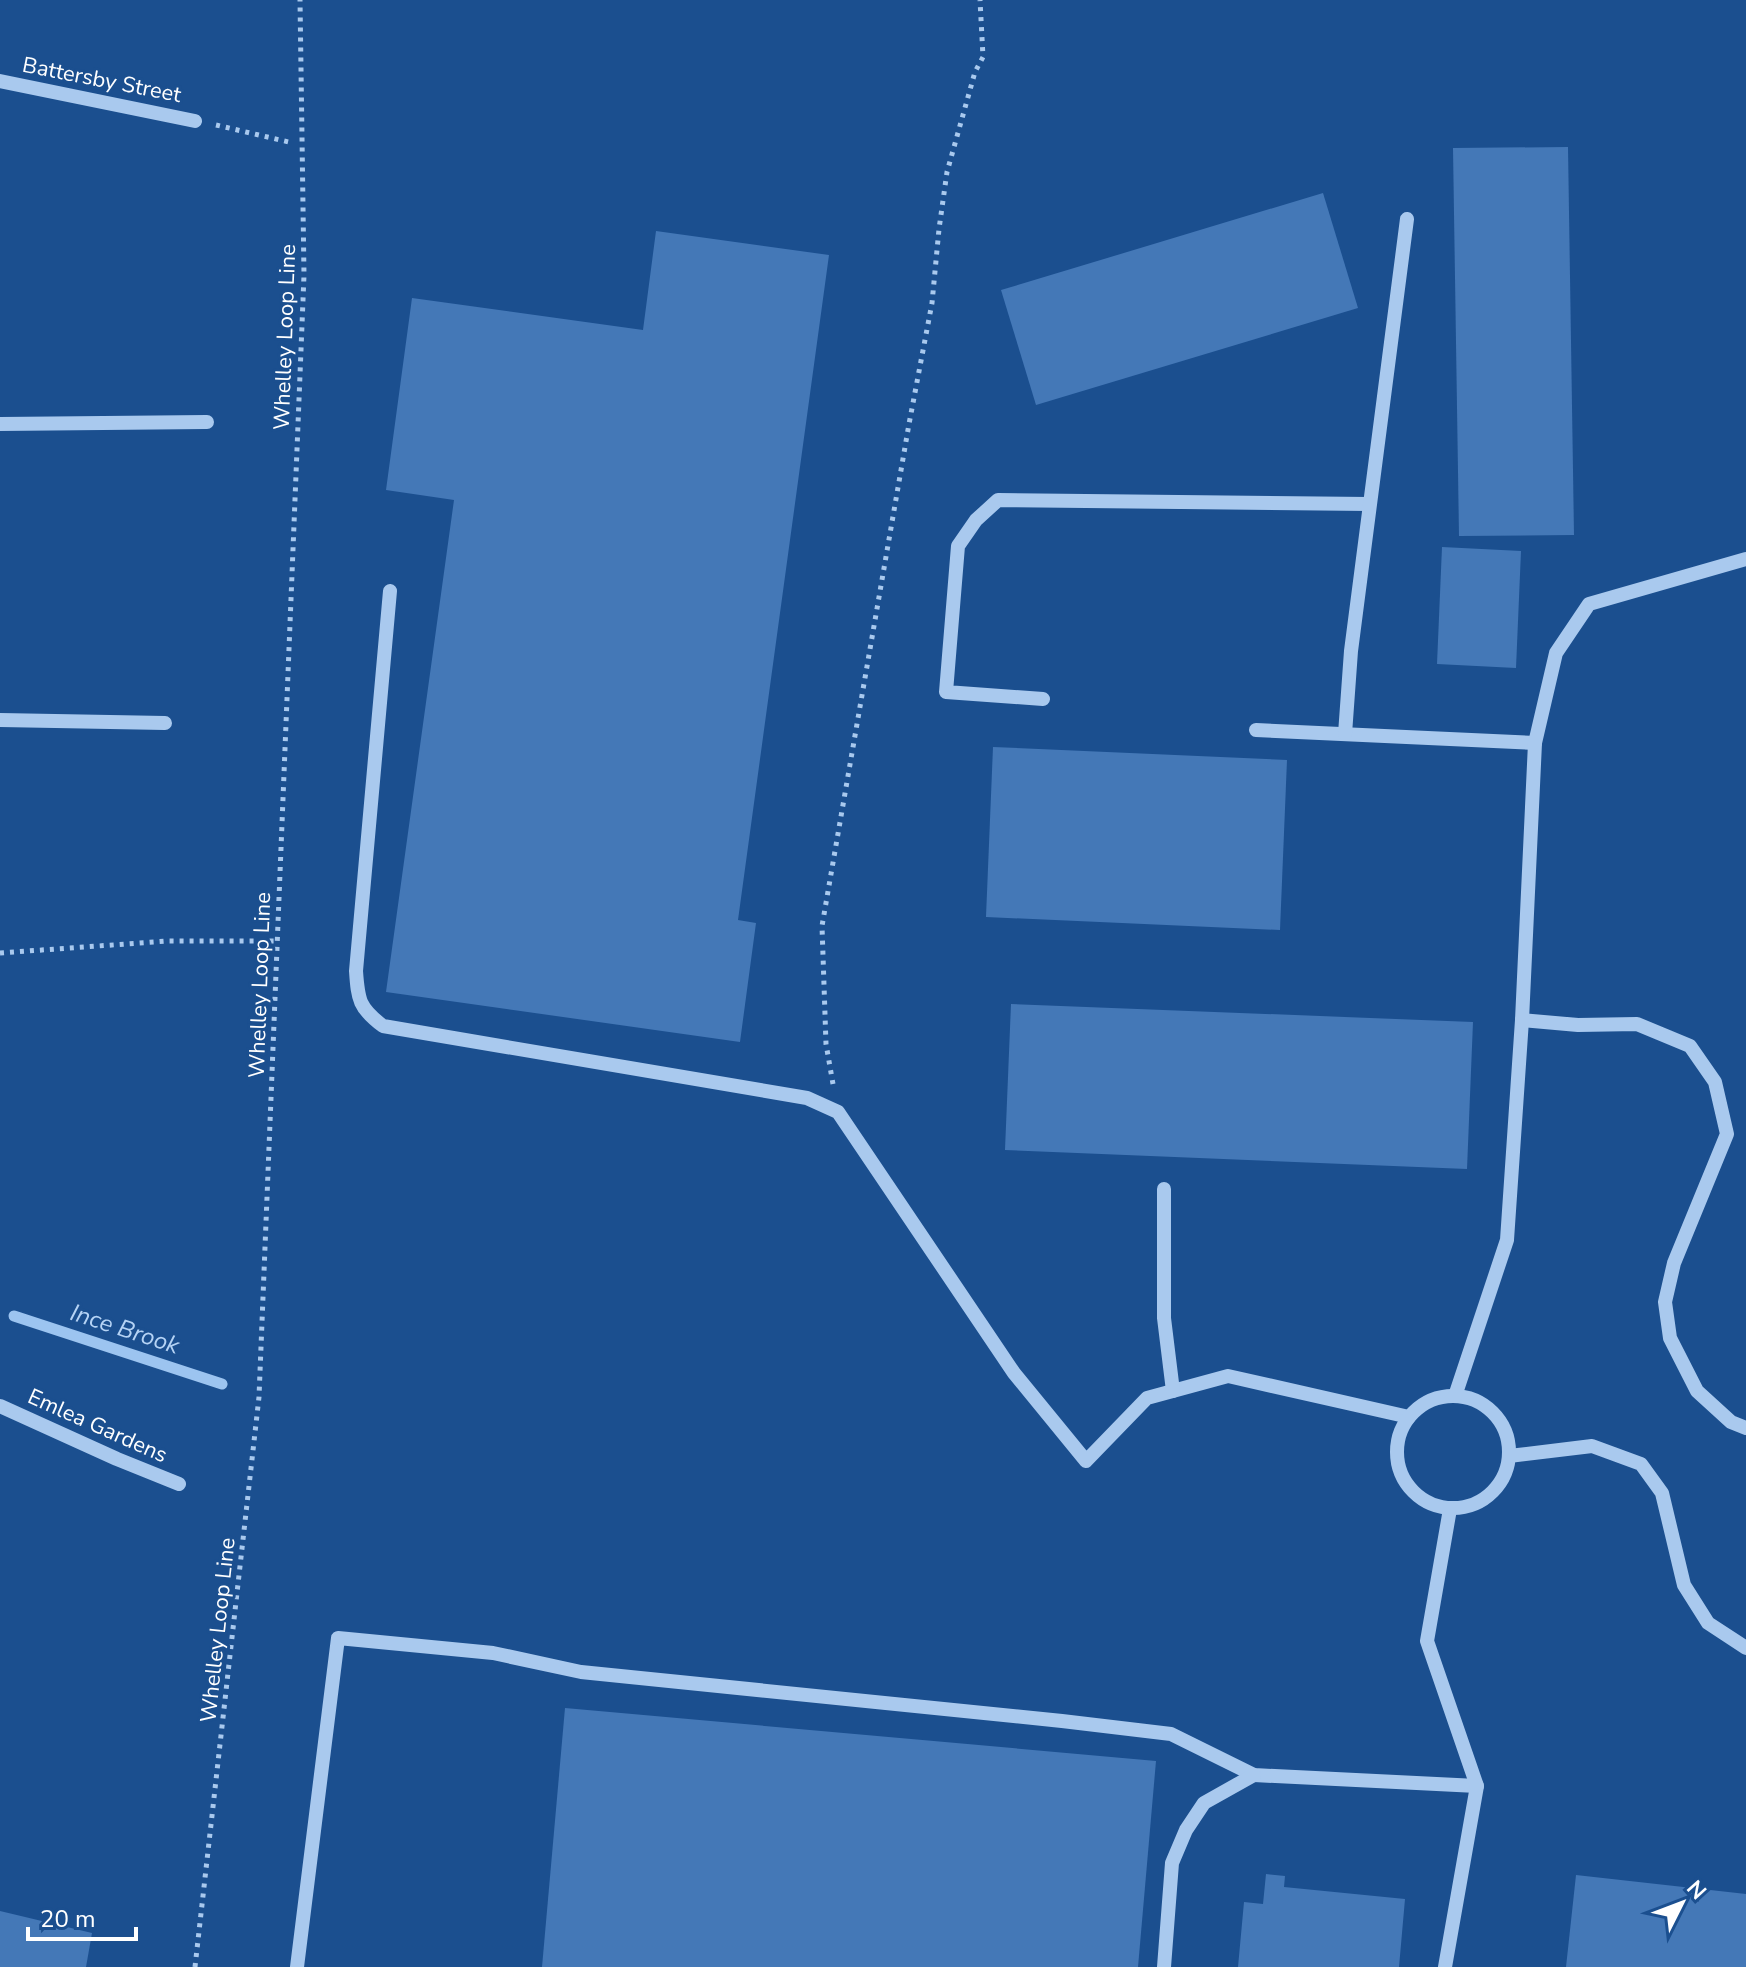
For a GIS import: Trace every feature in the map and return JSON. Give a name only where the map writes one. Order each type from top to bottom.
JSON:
[{"type":"street","name":"Battersby Street","points":[[0,81],[195,121]]},
{"type":"street","points":[[1345,734],[1351,651],[1407,219]]},
{"type":"street","points":[[0,424],[207,422]]},
{"type":"street","points":[[1043,699],[946,692],[958,546],[976,520],[998,500],[1369,504]]},
{"type":"street","points":[[1455,1396],[1507,1240],[1522,1020],[1535,743],[1556,653],[1589,604],[1746,559]]},
{"type":"street","points":[[390,591],[356,971],[358,995],[366,1013],[383,1026],[807,1098],[838,1112],[1014,1373],[1086,1461],[1147,1398],[1228,1376],[1409,1417]]},
{"type":"street","points":[[0,720],[165,723]]},
{"type":"street","points":[[1256,730],[1535,743]]},
{"type":"street","points":[[1522,1020],[1578,1025],[1637,1024],[1690,1046],[1715,1082],[1727,1134],[1674,1263],[1665,1302],[1670,1338],[1697,1391],[1731,1422],[1746,1428]]},
{"type":"street","points":[[1164,1189],[1164,1318],[1173,1391]]},
{"type":"street","points":[[1455,1396],[1473,1399],[1488,1408],[1500,1421],[1507,1437],[1509,1456],[1497,1488],[1484,1500],[1467,1507],[1450,1509],[1432,1505],[1417,1496],[1405,1483],[1398,1467],[1396,1449],[1400,1432],[1409,1417],[1422,1405],[1438,1398],[1455,1396]]},
{"type":"street","name":"Emlea Gardens","points":[[0,1406],[179,1484]]},
{"type":"street","points":[[1509,1456],[1592,1446],[1641,1464],[1662,1493],[1684,1585],[1708,1623],[1746,1648]]},
{"type":"street","points":[[1445,1967],[1477,1786],[1427,1641],[1450,1509]]},
{"type":"street","points":[[297,1967],[338,1638],[493,1653],[581,1672],[1171,1734],[1254,1775],[1477,1786]]},
{"type":"street","points":[[1164,1967],[1172,1863],[1186,1830],[1204,1803],[1254,1775]]},
{"type":"path","name":"Whelley Loop Line","points":[[195,1967],[259,1397],[304,275],[300,0]]},
{"type":"path","points":[[838,1112],[826,1044],[822,926],[932,303],[947,172],[975,72],[983,57],[980,0]]},
{"type":"path","points":[[195,121],[293,143]]},
{"type":"path","points":[[0,953],[168,941],[277,941]]},
{"type":"building","points":[[1568,147],[1574,535],[1459,536],[1453,148]]},
{"type":"building","points":[[1323,193],[1358,308],[1036,405],[1001,290]]},
{"type":"building","points":[[656,231],[829,255],[738,920],[756,923],[740,1042],[386,992],[454,500],[386,490],[412,298],[643,330]]},
{"type":"building","points":[[1442,547],[1521,551],[1516,668],[1437,664]]},
{"type":"building","points":[[993,747],[1287,760],[1280,930],[986,917]]},
{"type":"building","points":[[1011,1004],[1473,1022],[1467,1169],[1005,1150]]},
{"type":"building","points":[[565,1708],[1156,1761],[1138,1967],[542,1967]]},
{"type":"building","points":[[1266,1874],[1285,1876],[1284,1887],[1405,1899],[1399,1967],[1238,1967],[1244,1902],[1263,1904]]},
{"type":"building","points":[[1576,1875],[1746,1894],[1746,1967],[1566,1967]]},
{"type":"building","points":[[0,1911],[92,1933],[86,1967],[0,1967]]},
{"type":"waterway","name":"Ince Brook","points":[[14,1316],[222,1384]]}]
